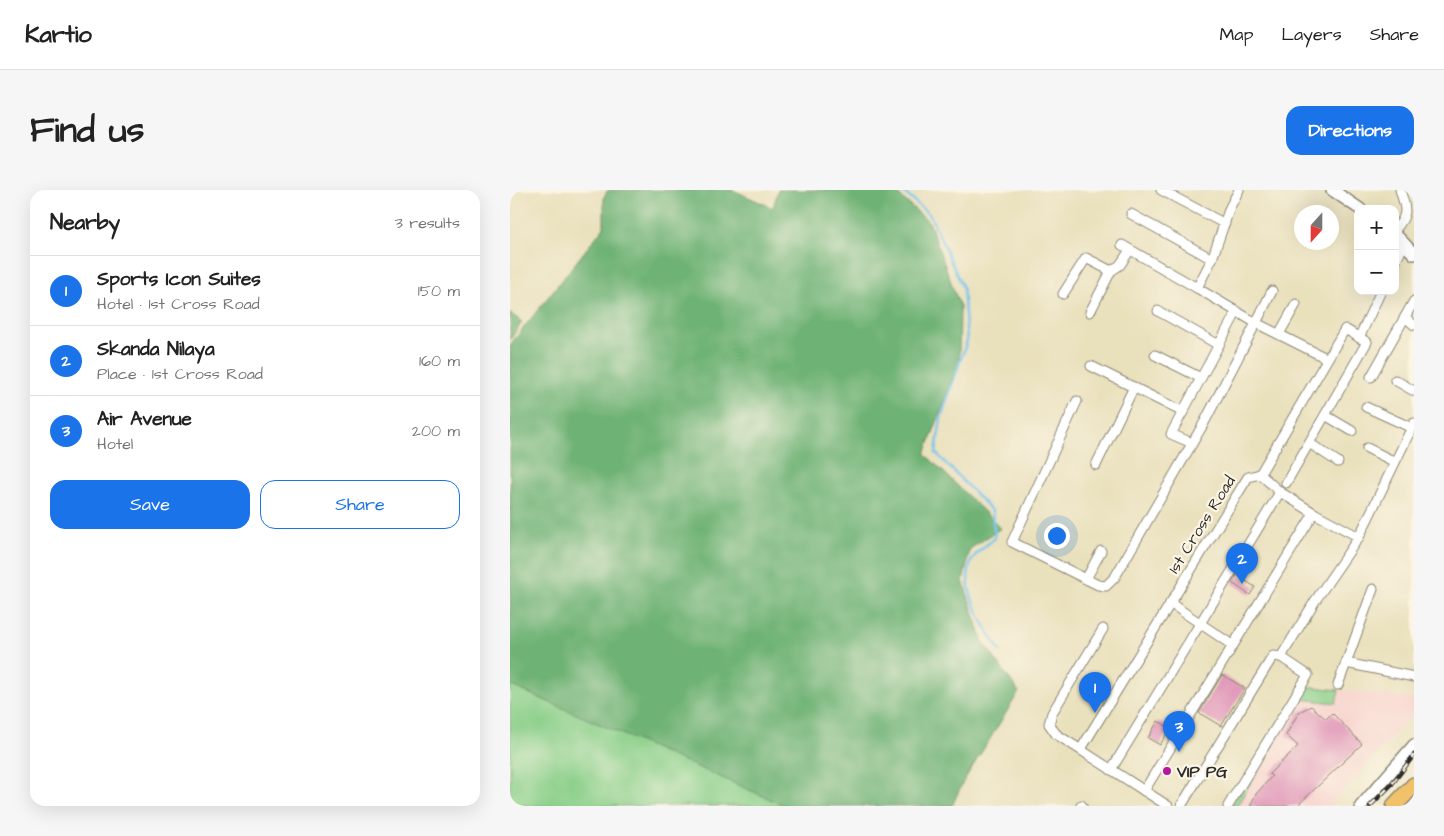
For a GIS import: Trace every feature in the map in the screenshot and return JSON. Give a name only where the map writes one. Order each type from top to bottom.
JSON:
[{"type":"highway","points":[[1394,806],[1414,785]]},
{"type":"street","points":[[1161,190],[1225,224]]},
{"type":"street","points":[[1196,288],[1212,258],[1239,190]]},
{"type":"street","points":[[1399,225],[1407,210],[1400,190]]},
{"type":"street","points":[[1335,191],[1354,205]]},
{"type":"street","points":[[1131,214],[1212,258]]},
{"type":"street","points":[[1399,238],[1414,254]]},
{"type":"street","points":[[1399,254],[1404,244]]},
{"type":"street","points":[[1090,312],[1110,271],[1120,265],[1126,248],[1256,323],[1326,358]]},
{"type":"street","points":[[1063,294],[1086,258],[1110,271]]},
{"type":"street","points":[[1077,401],[1012,542],[1098,585],[1106,586],[1110,583],[1192,443],[1272,291]]},
{"type":"street","points":[[1286,483],[1367,342],[1359,338],[1379,295]]},
{"type":"street","points":[[1371,377],[1414,301]]},
{"type":"street","points":[[1279,334],[1296,304]]},
{"type":"street","points":[[1158,311],[1219,345]]},
{"type":"street","points":[[1192,443],[1171,434],[1237,311]]},
{"type":"street","points":[[1405,317],[1414,325]]},
{"type":"street","name":"1st Cross Road","points":[[1081,749],[1248,477],[1260,474],[1326,358],[1346,329],[1359,338]]},
{"type":"street","points":[[1155,355],[1201,378]]},
{"type":"street","points":[[1091,366],[1183,412]]},
{"type":"street","points":[[1395,380],[1414,391]]},
{"type":"street","points":[[1096,465],[1134,387]]},
{"type":"street","points":[[1281,657],[1315,601],[1359,537],[1413,426],[1366,407]]},
{"type":"street","points":[[1325,415],[1352,431]]},
{"type":"street","points":[[1309,443],[1338,462]]},
{"type":"street","points":[[1367,448],[1395,462]]},
{"type":"street","points":[[1260,474],[1280,492],[1359,537]]},
{"type":"street","points":[[1111,770],[1280,492]]},
{"type":"street","points":[[1144,791],[1314,513]]},
{"type":"street","points":[[1086,579],[1101,551]]},
{"type":"street","points":[[1338,685],[1373,588]]},
{"type":"street","points":[[1170,603],[1232,645]]},
{"type":"street","points":[[1103,628],[1050,718],[1050,724],[1056,734],[1168,806]]},
{"type":"street","points":[[1181,806],[1273,656],[1281,657],[1308,675],[1228,806]]},
{"type":"street","points":[[1346,663],[1414,677]]},
{"type":"street","points":[[1361,806],[1414,745]]},
{"type":"shaded area","points":[[1305,686],[1414,699],[1414,713],[1329,806],[1231,806]]},
{"type":"green space","points":[[608,190],[733,190],[773,208],[778,190],[893,190],[929,222],[960,307],[959,363],[925,454],[1001,528],[970,549],[963,581],[983,642],[1019,692],[963,782],[952,806],[786,806],[510,685],[510,345],[604,227],[604,197]]},
{"type":"green space","points":[[510,313],[522,322],[510,340]]},
{"type":"green space","points":[[510,685],[755,791],[786,806],[510,806]]},
{"type":"green space","points":[[1305,686],[1339,690],[1336,703],[1300,699],[1237,806],[1231,806]]},
{"type":"building","points":[[1237,575],[1255,587],[1250,595],[1232,583]]},
{"type":"building","points":[[1222,675],[1245,688],[1221,726],[1199,713]]},
{"type":"building","points":[[1311,706],[1326,719],[1332,713],[1362,744],[1297,806],[1250,806],[1256,794],[1272,776],[1269,774],[1298,746],[1286,735],[1299,712]]},
{"type":"building","points":[[1158,721],[1170,728],[1160,745],[1148,738]]},
{"type":"waterway","points":[[901,190],[930,215],[963,288],[967,341],[941,418],[936,453],[992,511],[995,538],[974,557],[969,568],[968,580],[975,606],[1000,651]]},
{"type":"railway","points":[[1370,806],[1392,784],[1414,755]]},
{"type":"place","name":"Skanda Nilaya","points":[[1242,584]]},
{"type":"place","name":"Sports Icon Suites","points":[[1095,713]]},
{"type":"place","name":"Air Avenue","points":[[1179,752]]},
{"type":"place","name":"VIP PG","points":[[1167,771]]}]
